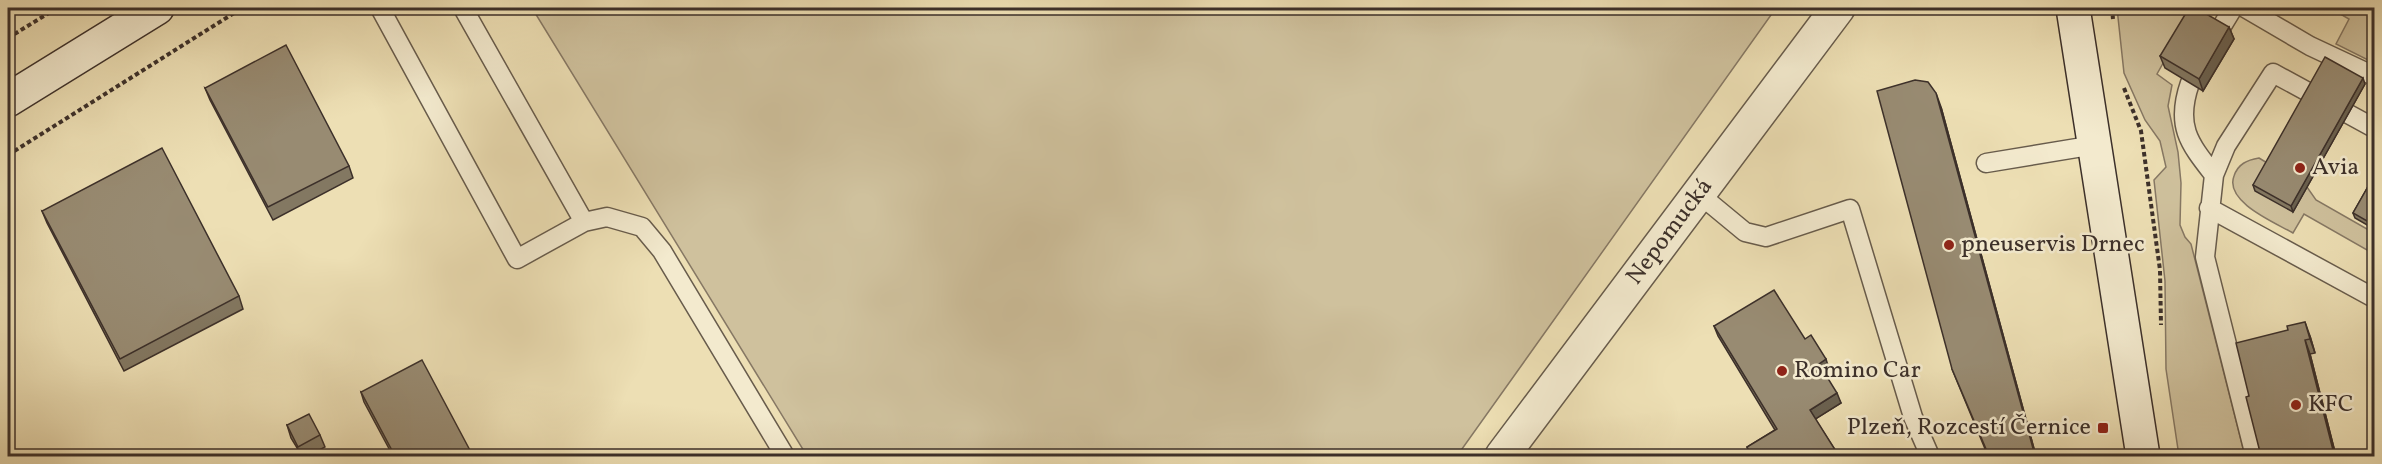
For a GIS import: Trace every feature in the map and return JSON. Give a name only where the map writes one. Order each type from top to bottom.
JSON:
[{"type":"main road","points":[[8,100],[157,8]]},
{"type":"main road","name":"Nepomucká","points":[[1502,456],[1838,8]]},
{"type":"main road","points":[[2073,8],[2143,456]]},
{"type":"lane","points":[[380,8],[517,260],[584,222],[607,217],[642,227],[662,251],[784,456]]},
{"type":"lane","points":[[463,8],[584,222]]},
{"type":"lane","points":[[2219,31],[2233,8]]},
{"type":"lane","points":[[2245,8],[2310,46],[2374,76]]},
{"type":"lane","points":[[2255,456],[2205,257],[2214,176],[2226,146],[2273,73],[2374,128]]},
{"type":"lane","points":[[2190,83],[2184,100],[2184,118],[2189,142],[2214,176]]},
{"type":"lane","points":[[1986,163],[2095,145]]},
{"type":"lane","points":[[1699,194],[1745,232],[1766,237],[1850,209],[1913,417],[1930,456]]},
{"type":"lane","points":[[2209,208],[2374,298]]},
{"type":"path","points":[[8,38],[57,8]]},
{"type":"path","points":[[8,155],[242,8]]},
{"type":"path","points":[[2112,8],[2115,30]]},
{"type":"path","points":[[2123,87],[2141,131],[2160,270],[2161,329]]},
{"type":"shaded area","points":[[532,8],[1776,8],[1457,456],[807,456]]},
{"type":"shaded area","points":[[2117,8],[2194,8],[2157,74],[2172,85],[2168,106],[2178,152],[2181,183],[2180,225],[2191,244],[2245,456],[2179,456],[2166,369],[2165,281],[2154,180],[2166,167],[2160,141],[2145,120],[2124,73]]},
{"type":"shaded area","points":[[2330,8],[2374,8],[2374,63],[2336,44],[2349,19]]},
{"type":"shaded area","points":[[2259,158],[2307,187],[2316,200],[2374,233],[2374,254],[2304,214],[2293,233],[2244,203],[2233,186],[2234,176],[2244,163]]},
{"type":"building","points":[[2189,8],[2196,8],[2229,27],[2199,79],[2160,56]]},
{"type":"building","points":[[286,45],[349,166],[268,207],[205,88]]},
{"type":"building","points":[[2325,57],[2363,78],[2291,206],[2253,185]]},
{"type":"building","name":"pneuservis Drnec","points":[[1915,80],[1928,82],[1936,93],[2034,452],[2017,456],[1989,456],[1952,369],[1877,91]]},
{"type":"building","points":[[162,148],[239,296],[120,359],[42,211]]},
{"type":"building","points":[[2374,176],[2374,225],[2353,213]]},
{"type":"building","name":"Romino Car","points":[[1774,290],[1805,339],[1811,335],[1826,359],[1819,364],[1837,393],[1810,410],[1839,456],[1752,456],[1747,447],[1777,429],[1714,326]]},
{"type":"building","points":[[2305,322],[2310,339],[2305,340],[2333,450],[2307,456],[2261,456],[2246,397],[2249,396],[2236,343],[2288,330],[2287,326]]},
{"type":"building","points":[[422,360],[473,456],[395,456],[361,392]]},
{"type":"building","points":[[309,414],[320,435],[298,447],[287,425]]},
{"type":"building","points":[[208,450],[211,456],[200,456],[199,454]]},
{"type":"place","name":"Avia","points":[[2300,168]]},
{"type":"place","name":"pneuservis Drnec","points":[[1949,245]]},
{"type":"place","name":"Romino Car","points":[[1782,371]]},
{"type":"place","name":"KFC","points":[[2296,405]]},
{"type":"place","name":"Plzeň, Rozcestí Černice","points":[[2103,428]]}]
